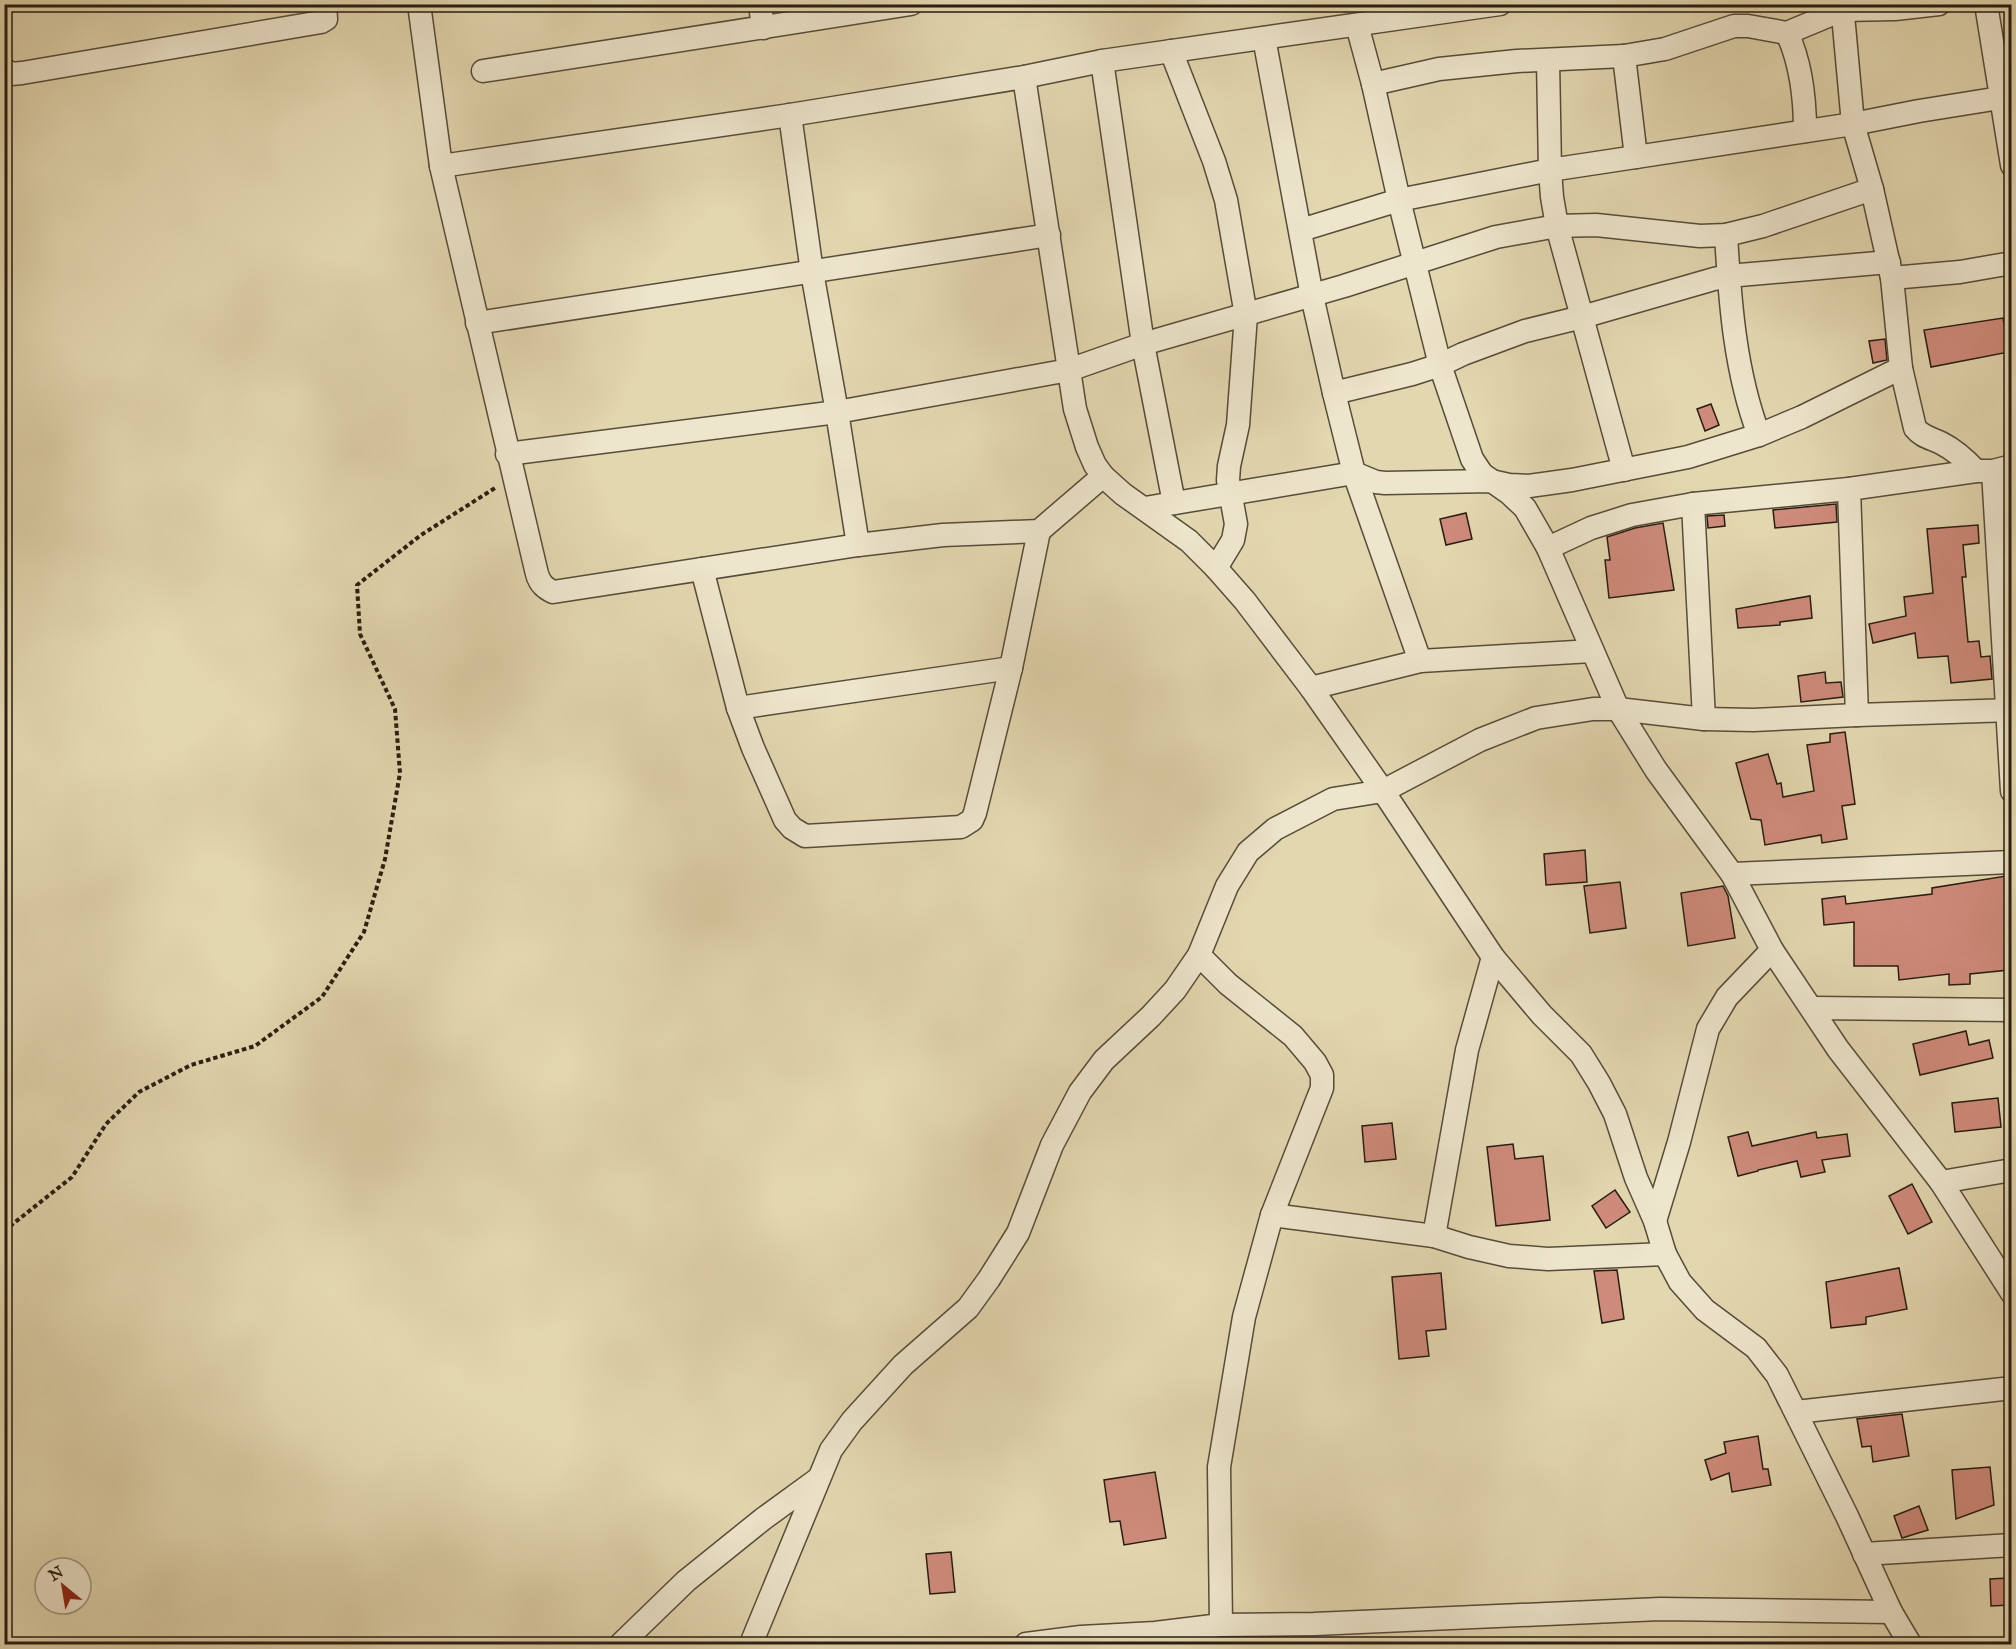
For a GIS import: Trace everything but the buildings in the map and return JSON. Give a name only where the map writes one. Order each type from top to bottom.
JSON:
[{"type":"street","points":[[4,69],[11,74],[22,73],[321,22],[326,19],[325,4]]},
{"type":"street","points":[[419,4],[441,166],[537,574],[539,581],[547,588],[554,592],[858,545],[943,535],[1039,531]]},
{"type":"street","points":[[760,4],[763,28]]},
{"type":"street","points":[[483,71],[911,4]]},
{"type":"street","points":[[441,166],[789,116],[1024,77],[1102,61],[1500,4]]},
{"type":"street","points":[[1373,84],[1439,69],[1624,56],[1665,49],[1734,26],[1748,26],[1787,33],[1842,7],[1895,9],[1939,4]]},
{"type":"street","points":[[1986,4],[2000,98],[2011,151]]},
{"type":"street","points":[[1842,7],[1852,124],[1872,189],[1891,270],[1901,368],[1914,428],[1920,435],[1940,442],[1993,469]]},
{"type":"street","points":[[1357,25],[1440,365],[1472,459],[1482,474],[1509,493],[1525,508],[1548,548],[1618,710],[1656,770],[1732,874],[1772,950],[1838,1049],[1941,1182],[2012,1293]]},
{"type":"street","points":[[1787,33],[1793,45],[1803,92],[1805,131]]},
{"type":"street","points":[[1264,38],[1312,296],[1354,473],[1420,661]]},
{"type":"street","points":[[1171,51],[1214,161],[1226,200],[1246,315],[1238,425],[1228,480],[1236,524],[1233,540],[1216,568]]},
{"type":"street","points":[[1624,56],[1636,157]]},
{"type":"street","points":[[1548,60],[1550,170],[1557,226],[1624,470]]},
{"type":"street","points":[[1102,61],[1143,344],[1174,503]]},
{"type":"street","points":[[1024,77],[1075,409],[1095,465],[1102,476],[1124,494],[1189,541],[1245,601],[1311,688],[1383,791],[1493,957],[1542,1015],[1581,1054],[1615,1114],[1665,1254],[1680,1282],[1705,1310],[1756,1348],[1777,1375],[1891,1612],[1910,1644]]},
{"type":"street","points":[[1301,230],[1399,200],[1550,170],[1852,124],[2000,98]]},
{"type":"street","points":[[789,116],[812,272],[858,545]]},
{"type":"street","points":[[510,465],[837,412],[1069,370],[1143,344],[1312,296],[1496,237],[1557,226],[1596,225],[1700,236],[1726,236],[1763,226],[1872,189]]},
{"type":"street","points":[[477,323],[1049,235]]},
{"type":"street","points":[[1726,236],[1732,317],[1740,366],[1758,435]]},
{"type":"street","points":[[1334,393],[1440,365],[1500,340],[1728,276],[1891,270],[1960,272],[2012,263]]},
{"type":"street","points":[[1145,508],[1354,473],[1376,482],[1385,483],[1491,481],[1529,486],[1624,470],[1688,457],[1758,435],[1829,405],[1901,368]]},
{"type":"street","points":[[1548,548],[1611,521],[1693,504],[1850,489],[1993,469]]},
{"type":"street","points":[[1993,469],[2012,791]]},
{"type":"street","points":[[702,569],[738,708],[785,820],[797,832],[805,836],[961,827],[972,820],[975,813],[1011,668],[1039,531],[1102,476]]},
{"type":"street","points":[[1850,489],[1857,715]]},
{"type":"street","points":[[1693,504],[1704,719]]},
{"type":"street","points":[[1311,688],[1420,661],[1592,651]]},
{"type":"street","points":[[738,708],[1011,668]]},
{"type":"street","points":[[751,1644],[831,1450],[852,1421],[903,1365],[968,1308],[1018,1233],[1052,1145],[1080,1092],[1104,1060],[1175,990],[1199,954],[1227,886],[1248,852],[1275,829],[1334,799],[1383,791],[1480,740],[1536,718],[1593,709],[1704,719],[1753,720],[2009,710]]},
{"type":"street","points":[[1732,874],[2012,862]]},
{"type":"street","points":[[1655,1221],[1679,1142],[1708,1029],[1727,997],[1772,950]]},
{"type":"street","points":[[1199,954],[1228,984],[1293,1036],[1315,1062],[1322,1075],[1322,1088],[1272,1215],[1244,1317],[1219,1467],[1221,1625]]},
{"type":"street","points":[[1434,1236],[1467,1050],[1493,957]]},
{"type":"street","points":[[1812,1008],[2012,1010]]},
{"type":"street","points":[[1941,1182],[2009,1166]]},
{"type":"street","points":[[1272,1215],[1434,1236],[1509,1256],[1548,1259],[1665,1254]]},
{"type":"street","points":[[1796,1412],[2012,1388]]},
{"type":"street","points":[[621,1644],[686,1581],[763,1519],[818,1479]]},
{"type":"street","points":[[1864,1554],[2012,1545]]},
{"type":"street","points":[[1026,1644],[1221,1625],[1314,1624],[1660,1609],[1891,1612]]},
{"type":"path","points":[[4,1231],[72,1177],[106,1124],[139,1092],[191,1065],[255,1046],[321,997],[364,932],[385,859],[400,774],[395,710],[360,634],[357,585],[510,465]]}]
